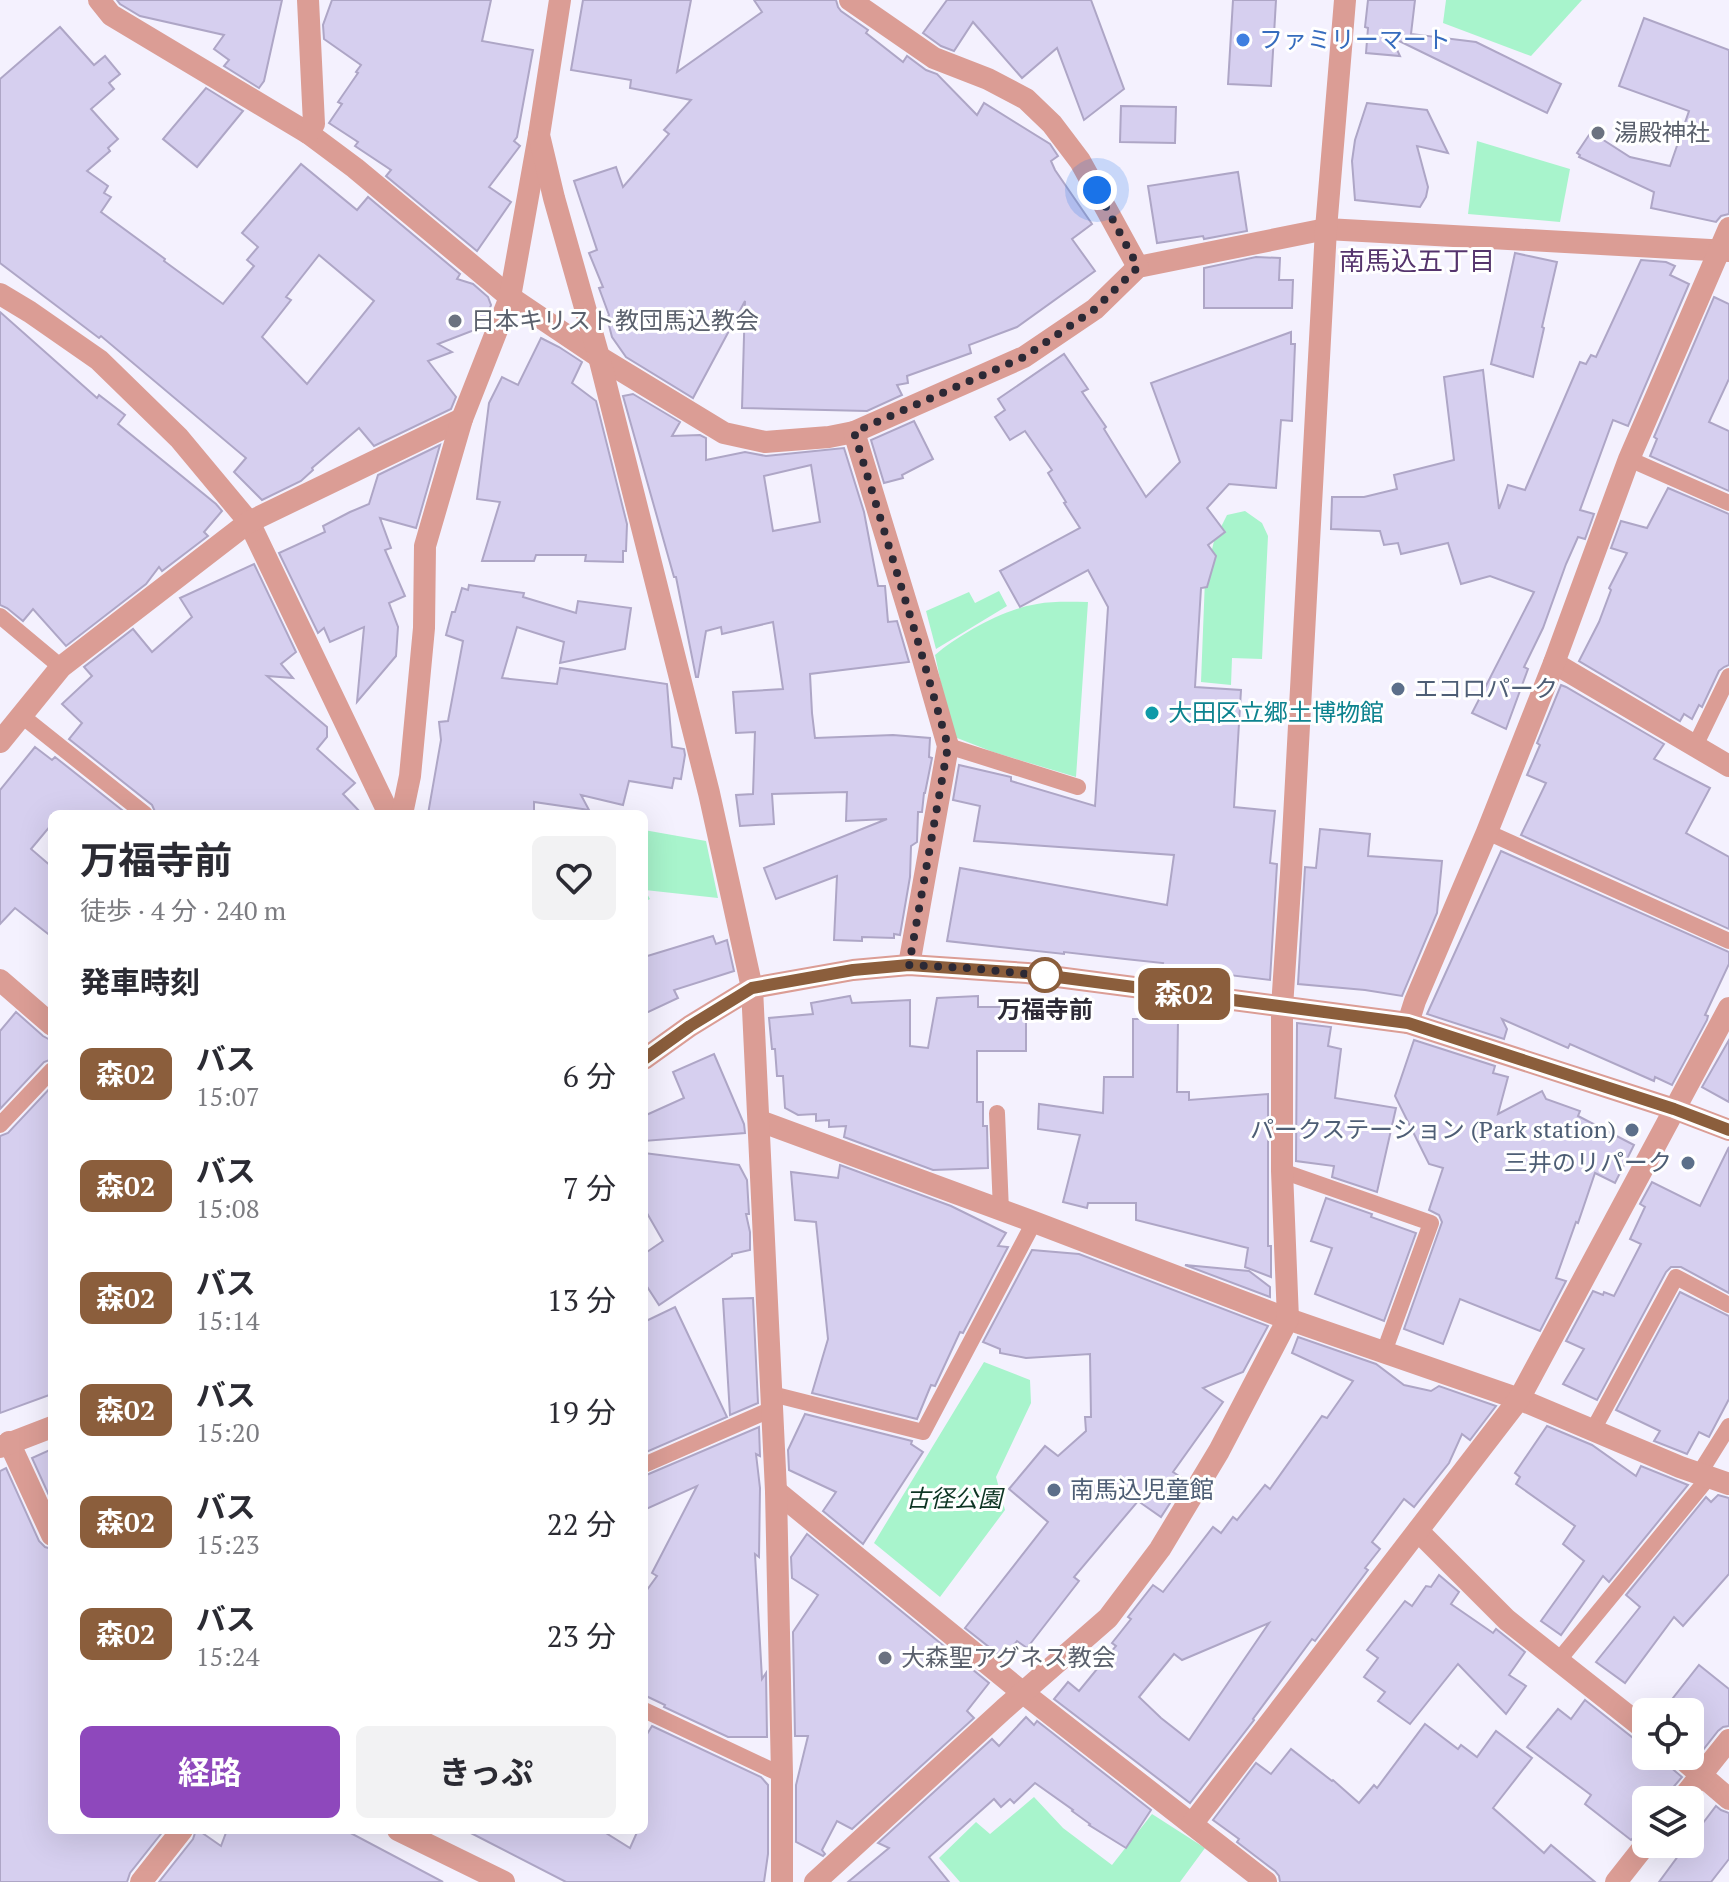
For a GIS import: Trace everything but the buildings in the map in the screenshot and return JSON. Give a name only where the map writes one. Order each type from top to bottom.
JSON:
[{"type":"street","points":[[99,0],[111,15],[308,133],[355,168],[510,297],[599,357],[724,433],[765,442],[854,432],[1024,357],[1095,309],[1138,267],[1326,229],[1725,250]]},
{"type":"street","points":[[308,0],[314,124],[308,133]]},
{"type":"street","points":[[403,810],[410,776],[424,628],[425,546],[462,419],[510,297],[560,0]]},
{"type":"street","points":[[850,0],[934,58],[988,79],[1026,99],[1052,124],[1080,161],[1138,267]]},
{"type":"street","points":[[815,1882],[1022,1692],[1108,1618],[1160,1549],[1219,1451],[1288,1319],[1282,1171],[1282,1007],[1326,229],[1345,0]]},
{"type":"street","points":[[539,135],[599,357],[709,793],[752,988],[776,1491],[782,1882]]},
{"type":"street","points":[[1408,1023],[1554,663],[1629,459],[1725,250],[1729,228]]},
{"type":"street","points":[[0,294],[99,360],[179,438],[249,522],[387,810]]},
{"type":"street","points":[[0,742],[61,667],[249,522],[462,419]]},
{"type":"street","points":[[854,432],[948,746],[909,965]]},
{"type":"street","points":[[1554,663],[1729,766]]},
{"type":"street","points":[[648,1056],[752,988],[853,970],[909,965],[1027,973],[1408,1023],[1674,1109],[1729,1130]]},
{"type":"street","points":[[0,980],[48,1022]]},
{"type":"street","points":[[1192,1824],[1519,1399],[1729,1008]]},
{"type":"street","points":[[760,1121],[1288,1319],[1519,1399],[1712,1478]]},
{"type":"street","points":[[48,1428],[5,1444],[48,1527]]},
{"type":"street","points":[[776,1491],[1022,1692],[1266,1882]]},
{"type":"street","points":[[1418,1531],[1507,1620],[1632,1719]]},
{"type":"street","points":[[1692,1786],[1729,1740]]},
{"type":"street","points":[[1695,1770],[1729,1799]]},
{"type":"street","points":[[141,1882],[179,1834]]},
{"type":"street","points":[[406,1834],[504,1882]]},
{"type":"street","points":[[1616,1882],[1635,1858]]},
{"type":"lane","points":[[1629,459],[1729,503]]},
{"type":"lane","points":[[0,616],[61,667]]},
{"type":"lane","points":[[1695,746],[1729,676]]},
{"type":"lane","points":[[22,716],[140,810]]},
{"type":"lane","points":[[948,746],[1078,787]]},
{"type":"lane","points":[[1487,832],[1729,941]]},
{"type":"lane","points":[[0,1125],[48,1074]]},
{"type":"lane","points":[[997,1113],[1001,1211]]},
{"type":"lane","points":[[1282,1171],[1431,1223],[1384,1352]]},
{"type":"lane","points":[[648,1463],[772,1401],[923,1432],[1034,1222]]},
{"type":"lane","points":[[1593,1430],[1676,1277],[1729,1305]]},
{"type":"lane","points":[[1558,1661],[1712,1478],[1729,1426]]},
{"type":"lane","points":[[648,1712],[782,1775]]},
{"type":"green space","points":[[1446,0],[1582,0],[1531,56],[1443,23]]},
{"type":"green space","points":[[1477,141],[1570,169],[1560,222],[1468,214]]},
{"type":"green space","points":[[1245,511],[1262,523],[1268,536],[1262,659],[1232,658],[1231,685],[1201,682],[1205,579],[1214,541],[1227,515]]},
{"type":"green space","points":[[999,591],[1007,606],[936,649],[926,611],[969,592],[975,603]]},
{"type":"green space","points":[[1088,602],[1076,777],[952,736],[935,655],[970,631],[1011,611],[1043,603]]},
{"type":"green space","points":[[648,831],[706,841],[718,898],[648,890]]},
{"type":"green space","name":"古径公園","points":[[984,1362],[1030,1380],[1031,1403],[996,1477],[1005,1510],[940,1597],[874,1543]]},
{"type":"green space","points":[[1034,1797],[1063,1828],[1112,1865],[1152,1814],[1205,1848],[1180,1882],[960,1882],[939,1858],[976,1822],[990,1834]]},
{"type":"bus line","name":"森02","points":[[648,1056],[752,988],[853,970],[939,966],[1027,973],[1408,1023],[1674,1109],[1729,1130]]},
{"type":"place","name":"ファミリーマート","points":[[1243,40]]},
{"type":"place","name":"湯殿神社","points":[[1598,133]]},
{"type":"place","name":"日本キリスト教団馬込教会","points":[[455,321]]},
{"type":"place","name":"エコロパーク","points":[[1398,689]]},
{"type":"place","name":"大田区立郷土博物館","points":[[1152,713]]},
{"type":"place","name":"万福寺前","points":[[1045,975]]},
{"type":"place","name":"パークステーション (Park station)","points":[[1632,1130]]},
{"type":"place","name":"三井のリパーク","points":[[1688,1163]]},
{"type":"place","name":"南馬込児童館","points":[[1054,1490]]},
{"type":"place","name":"大森聖アグネス教会","points":[[885,1658]]},
{"type":"district","name":"南馬込五丁目","points":[[1417,261]]},
{"type":"route","points":[[1045,975],[1056,977],[909,965],[948,746],[854,432],[1024,357],[1095,309],[1138,267],[1097,190]]}]
